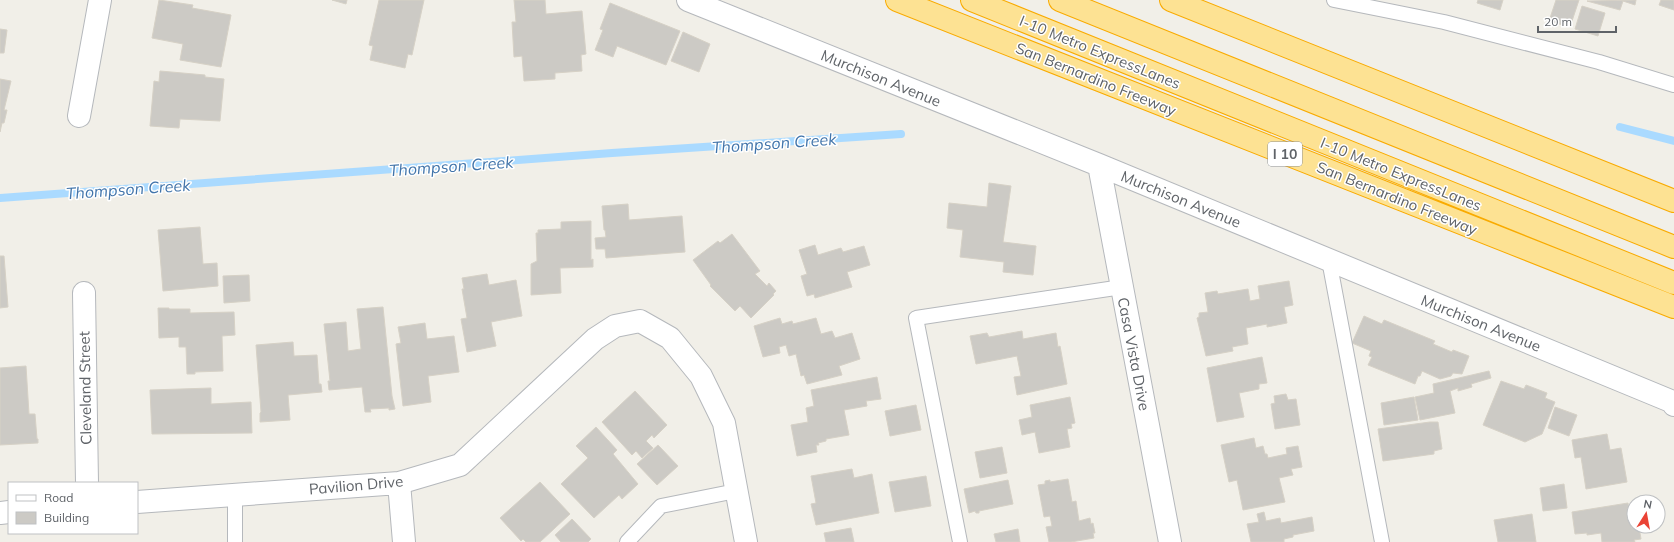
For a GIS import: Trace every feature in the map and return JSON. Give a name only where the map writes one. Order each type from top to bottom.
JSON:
[{"type":"highway","name":"San Bernardino Freeway","points":[[897,0],[1674,307]]},
{"type":"highway","name":"I-10 Metro ExpressLanes","points":[[972,0],[1674,283]]},
{"type":"highway","points":[[1060,0],[1674,247]]},
{"type":"highway","points":[[1172,0],[1674,201]]},
{"type":"street","points":[[79,116],[100,0]]},
{"type":"street","name":"Murchison Avenue","points":[[688,0],[1099,165],[1674,403]]},
{"type":"street","name":"Casa Vista Drive","points":[[1099,165],[1170,542]]},
{"type":"street","name":"Cleveland Street","points":[[84,293],[87,482]]},
{"type":"street","name":"Pavilion Drive","points":[[138,502],[399,482],[460,465],[595,339],[615,326],[640,321],[670,338],[701,376],[724,423],[736,491]]},
{"type":"street","points":[[399,482],[404,542]]},
{"type":"street","points":[[736,491],[746,542]]},
{"type":"lane","points":[[1334,0],[1444,22],[1599,62],[1674,85]]},
{"type":"lane","points":[[1329,260],[1382,542]]},
{"type":"lane","points":[[960,542],[916,318],[1122,288]]},
{"type":"lane","points":[[627,542],[662,506],[736,491]]},
{"type":"lane","points":[[234,495],[235,542]]},
{"type":"building","points":[[159,0],[193,5],[192,8],[231,15],[221,67],[180,60],[183,44],[152,38]]},
{"type":"building","points":[[332,0],[347,0],[346,4]]},
{"type":"building","points":[[379,0],[424,0],[412,55],[408,54],[405,68],[370,60],[373,46],[369,45]]},
{"type":"building","points":[[514,0],[545,0],[546,14],[582,11],[586,54],[581,55],[582,71],[555,73],[555,79],[524,81],[522,56],[514,57],[512,22],[516,22]]},
{"type":"building","points":[[1478,0],[1503,0],[1500,10],[1477,3]]},
{"type":"building","points":[[1556,0],[1579,0],[1570,27],[1549,21]]},
{"type":"building","points":[[1636,0],[1635,5],[1623,1],[1620,10],[1587,1]]},
{"type":"building","points":[[1661,0],[1674,0],[1674,10],[1659,5]]},
{"type":"building","points":[[610,3],[680,31],[666,65],[617,46],[613,57],[595,50],[603,30],[600,29]]},
{"type":"building","points":[[1582,6],[1605,13],[1598,36],[1575,29]]},
{"type":"building","points":[[0,29],[7,30],[4,53],[0,53]]},
{"type":"building","points":[[683,32],[710,44],[699,72],[671,61]]},
{"type":"building","points":[[160,71],[205,75],[205,77],[224,79],[220,121],[180,119],[179,128],[150,126],[154,81],[159,82]]},
{"type":"building","points":[[0,79],[11,81],[4,110],[7,110],[0,132]]},
{"type":"building","points":[[989,183],[1011,186],[1003,242],[1036,246],[1033,275],[1003,272],[1004,262],[960,257],[963,230],[947,228],[949,203],[987,207]]},
{"type":"building","points":[[628,204],[629,220],[682,216],[685,252],[606,258],[605,249],[596,249],[595,238],[606,237],[602,206]]},
{"type":"building","points":[[591,221],[591,260],[593,259],[593,267],[560,268],[561,293],[531,295],[531,264],[537,261],[536,233],[538,233],[538,230],[561,229],[561,222]]},
{"type":"building","points":[[200,227],[203,264],[217,263],[218,286],[163,291],[158,230]]},
{"type":"building","points":[[732,234],[760,271],[755,274],[767,286],[769,283],[776,291],[773,294],[774,295],[751,318],[740,306],[735,311],[710,286],[711,285],[693,260],[718,241],[720,243]]},
{"type":"building","points":[[815,245],[818,255],[841,248],[843,252],[864,246],[870,265],[847,272],[852,287],[815,298],[814,294],[807,296],[801,276],[807,274],[799,250]]},
{"type":"building","points":[[0,256],[4,256],[8,307],[0,308]]},
{"type":"building","points":[[487,274],[489,285],[516,280],[522,316],[491,322],[496,346],[467,352],[461,319],[467,318],[462,289],[464,289],[462,278]]},
{"type":"building","points":[[249,275],[250,301],[224,303],[223,276]]},
{"type":"building","points":[[1289,281],[1293,305],[1284,307],[1287,323],[1267,327],[1267,324],[1246,328],[1248,344],[1232,347],[1233,351],[1206,356],[1197,318],[1199,317],[1199,313],[1208,312],[1205,293],[1217,291],[1218,294],[1248,289],[1250,301],[1260,299],[1258,286]]},
{"type":"building","points":[[383,307],[392,396],[395,409],[370,409],[371,412],[365,412],[362,387],[329,390],[328,381],[330,381],[324,324],[346,322],[348,351],[361,349],[357,309]]},
{"type":"building","points":[[158,308],[190,309],[190,313],[234,312],[235,335],[222,336],[223,371],[195,372],[195,374],[187,374],[186,347],[179,347],[179,337],[159,338]]},
{"type":"building","points":[[1364,316],[1382,324],[1384,320],[1435,341],[1433,344],[1452,352],[1453,350],[1469,356],[1462,374],[1453,373],[1451,376],[1440,379],[1422,371],[1415,384],[1368,365],[1372,357],[1369,356],[1371,351],[1352,343]]},
{"type":"building","points":[[780,318],[782,324],[792,321],[793,324],[816,318],[821,334],[832,331],[835,338],[852,333],[860,359],[839,366],[842,375],[807,384],[804,375],[801,376],[796,354],[789,356],[786,345],[779,347],[780,353],[763,357],[754,326]]},
{"type":"building","points":[[425,323],[427,339],[454,336],[459,372],[428,376],[431,402],[403,406],[396,344],[401,343],[398,327]]},
{"type":"building","points":[[1022,331],[1023,339],[1056,333],[1067,384],[1017,395],[1014,377],[1021,376],[1017,356],[976,364],[970,336],[987,333],[989,337]]},
{"type":"building","points":[[293,342],[294,356],[317,355],[319,384],[321,384],[322,392],[288,395],[290,420],[260,422],[261,412],[256,345]]},
{"type":"building","points":[[1262,357],[1267,383],[1259,384],[1259,389],[1239,393],[1244,417],[1217,422],[1207,368]]},
{"type":"building","points":[[26,366],[29,414],[35,414],[38,443],[0,445],[0,368]]},
{"type":"building","points":[[1489,371],[1491,378],[1471,384],[1472,387],[1458,391],[1458,388],[1450,391],[1455,413],[1420,420],[1415,397],[1434,393],[1433,384]]},
{"type":"building","points":[[877,377],[881,399],[866,401],[867,406],[844,410],[849,435],[826,439],[826,441],[816,445],[817,452],[797,456],[791,425],[808,422],[806,408],[814,406],[811,390]]},
{"type":"building","points":[[1501,381],[1524,389],[1526,385],[1547,393],[1545,398],[1555,402],[1542,434],[1525,442],[1483,425]]},
{"type":"building","points":[[211,388],[211,404],[251,402],[252,433],[152,434],[150,390]]},
{"type":"building","points":[[635,391],[667,425],[654,438],[652,435],[646,441],[653,448],[642,458],[636,451],[632,455],[602,422]]},
{"type":"building","points":[[1286,394],[1288,400],[1296,399],[1300,425],[1275,429],[1271,404],[1275,403],[1274,396]]},
{"type":"building","points":[[1070,397],[1075,423],[1071,424],[1072,428],[1067,429],[1070,447],[1039,453],[1035,432],[1022,435],[1019,420],[1032,417],[1030,405]]},
{"type":"building","points":[[1414,397],[1418,420],[1384,425],[1381,403]]},
{"type":"building","points":[[916,405],[921,430],[890,436],[885,411]]},
{"type":"building","points":[[1555,407],[1577,415],[1569,436],[1548,428]]},
{"type":"building","points":[[1438,422],[1442,449],[1434,451],[1434,454],[1383,461],[1378,429]]},
{"type":"building","points":[[596,427],[617,450],[613,454],[638,484],[622,499],[619,495],[594,518],[561,484],[588,458],[576,446]]},
{"type":"building","points":[[1607,434],[1610,450],[1621,448],[1627,482],[1586,489],[1581,457],[1575,458],[1572,440]]},
{"type":"building","points":[[1254,438],[1256,448],[1263,446],[1265,454],[1267,454],[1268,458],[1287,454],[1286,448],[1298,446],[1302,467],[1291,469],[1293,475],[1279,478],[1285,502],[1243,510],[1237,480],[1229,482],[1221,445]]},
{"type":"building","points":[[658,445],[678,466],[657,485],[637,464]]},
{"type":"building","points":[[1002,447],[1007,473],[980,478],[975,452]]},
{"type":"building","points":[[852,469],[854,478],[872,474],[879,513],[816,525],[811,504],[816,503],[811,476]]},
{"type":"building","points":[[926,476],[931,506],[895,512],[889,482]]},
{"type":"building","points":[[1068,479],[1072,502],[1076,501],[1079,521],[1090,518],[1091,524],[1093,523],[1095,533],[1093,533],[1094,538],[1071,542],[1049,542],[1046,527],[1052,526],[1050,516],[1044,517],[1038,485],[1045,484],[1045,481],[1050,480],[1050,482]]},
{"type":"building","points":[[1008,480],[1013,504],[979,511],[979,513],[976,513],[975,511],[969,513],[964,489]]},
{"type":"building","points":[[540,482],[570,514],[540,542],[526,542],[523,539],[521,541],[500,518]]},
{"type":"building","points":[[1564,484],[1567,508],[1543,511],[1540,488]]},
{"type":"building","points":[[1626,503],[1626,534],[1640,534],[1641,539],[1634,540],[1635,542],[1602,542],[1601,533],[1587,535],[1587,533],[1575,534],[1572,512]]},
{"type":"building","points":[[1264,512],[1266,521],[1280,518],[1281,523],[1312,517],[1314,531],[1293,535],[1293,537],[1284,539],[1284,542],[1251,542],[1247,524],[1259,522],[1257,514]]},
{"type":"building","points":[[1532,514],[1536,542],[1498,542],[1494,520]]},
{"type":"building","points":[[572,519],[591,539],[588,542],[561,542],[555,535]]},
{"type":"building","points":[[851,528],[854,542],[826,542],[824,533]]},
{"type":"building","points":[[1018,529],[1020,542],[996,542],[994,534]]},
{"type":"waterway","name":"Thompson Creek","points":[[1620,127],[1674,141]]},
{"type":"waterway","name":"Thompson Creek","points":[[0,198],[612,153],[901,134]]}]
